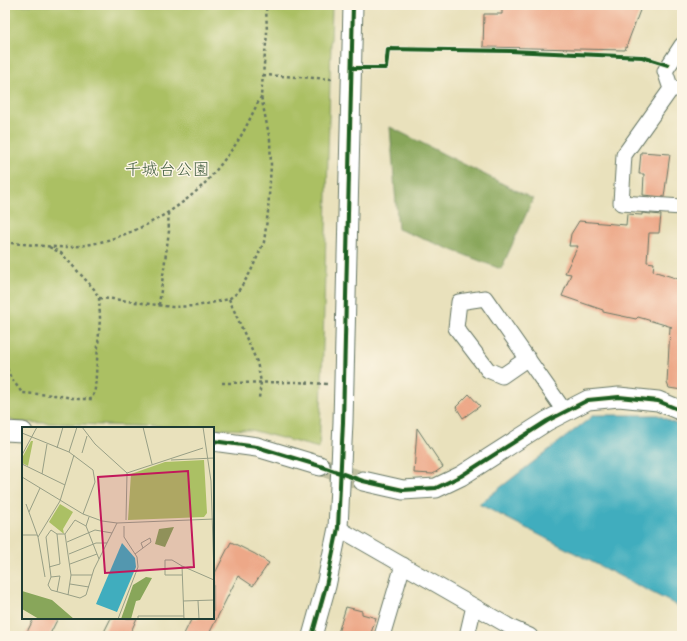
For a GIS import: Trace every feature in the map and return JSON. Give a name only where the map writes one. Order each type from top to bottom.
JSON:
[{"type":"street","points":[[312,636],[326,586],[338,528],[343,422],[353,5]]},
{"type":"street","points":[[682,45],[665,71],[677,89],[624,155],[620,203],[682,207]]},
{"type":"street","points":[[528,358],[502,376],[488,370],[456,328],[459,302],[485,298],[528,358],[566,412]]},
{"type":"street","points":[[363,481],[403,490],[436,488],[461,476],[547,421],[588,400],[619,397],[658,401],[682,411]]},
{"type":"street","points":[[5,432],[22,432]]},
{"type":"street","points":[[214,441],[258,447],[320,466]]},
{"type":"street","points":[[338,528],[474,606],[530,636]]},
{"type":"street","points":[[382,636],[403,565]]},
{"type":"street","points":[[467,636],[474,606]]},
{"type":"path","points":[[99,298],[113,298],[172,307],[197,306],[229,299],[237,293],[250,273],[264,242],[268,212],[271,165],[270,140],[261,96],[267,33],[266,5]]},
{"type":"path","points":[[264,75],[331,79]]},
{"type":"path","points":[[5,243],[68,247],[94,244],[127,233],[175,208],[206,181],[234,146],[261,96]]},
{"type":"path","points":[[159,305],[169,231],[168,212]]},
{"type":"path","points":[[5,363],[10,376],[22,393],[92,399],[95,389],[100,318],[99,298],[94,288],[61,253],[47,246]]},
{"type":"path","points":[[229,299],[257,362],[261,382],[259,398]]},
{"type":"path","points":[[222,383],[297,382],[322,384]]},
{"type":"green space","name":"千城台公園","points":[[5,5],[332,5],[319,448],[251,430],[214,429],[214,427],[162,427],[15,422],[5,417]]},
{"type":"green space","points":[[390,127],[533,199],[501,269],[398,229]]},
{"type":"water","points":[[594,415],[658,415],[682,427],[682,608],[479,504]]},
{"type":"building","points":[[502,5],[642,5],[625,50],[483,47],[484,14],[502,14]]},
{"type":"building","points":[[641,152],[670,154],[664,197],[643,195],[644,174],[639,174]]},
{"type":"building","points":[[642,213],[661,215],[659,233],[649,233],[647,262],[654,263],[653,271],[682,280],[682,390],[669,388],[667,383],[670,327],[672,327],[638,317],[636,319],[603,312],[603,310],[562,296],[571,274],[565,273],[578,246],[569,246],[571,234],[579,221],[626,225],[627,214],[642,215]]},
{"type":"building","points":[[469,394],[480,406],[463,418],[456,407]]},
{"type":"building","points":[[417,428],[443,467],[433,474],[414,473]]},
{"type":"building","points":[[231,542],[269,563],[253,586],[238,576],[208,636],[183,636],[192,619],[214,619],[214,575]]},
{"type":"building","points":[[346,607],[362,611],[362,614],[376,618],[370,636],[337,636]]},
{"type":"building","points":[[34,619],[58,619],[49,636],[25,636]]},
{"type":"building","points":[[110,619],[137,619],[129,636],[102,636]]},
{"type":"tunnel","points":[[320,466],[363,481]]},
{"type":"cycle path","points":[[312,636],[326,586],[338,528],[343,422],[353,5]]},
{"type":"cycle path","points":[[352,68],[386,68],[388,49],[510,51],[642,57],[668,65]]},
{"type":"cycle path","points":[[214,441],[257,447],[363,481],[403,490],[436,488],[461,476],[547,421],[588,400],[619,397],[658,401],[682,411]]}]
